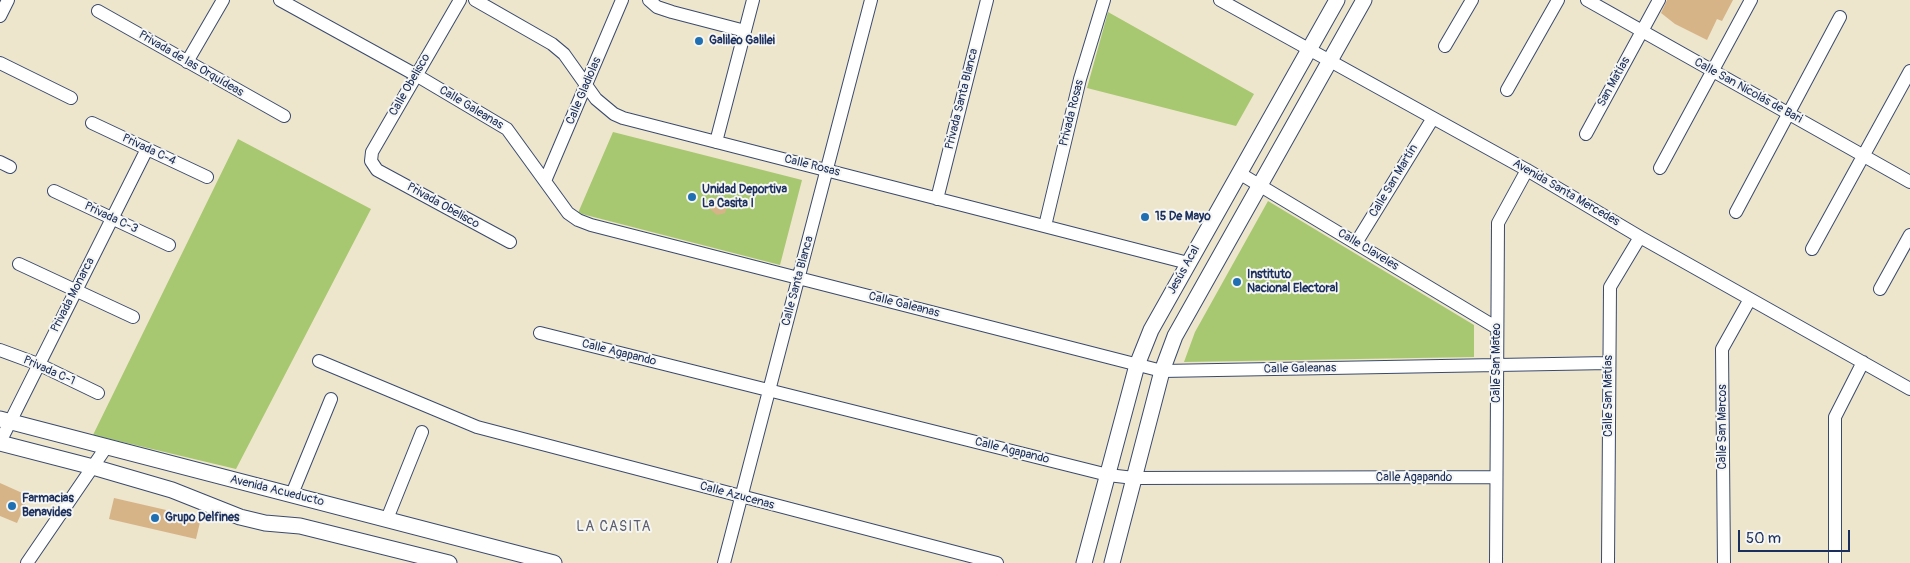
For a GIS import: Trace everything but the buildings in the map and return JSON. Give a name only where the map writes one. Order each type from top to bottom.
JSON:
[{"type":"street","points":[[0,16],[8,0]]},
{"type":"street","points":[[187,62],[223,0]]},
{"type":"street","name":"Calle Galeanas","points":[[280,0],[507,129],[568,212],[578,220],[1162,371],[1610,363]]},
{"type":"street","name":"Calle Obelisco","points":[[377,170],[371,162],[372,152],[460,0]]},
{"type":"street","name":"Calle Rosas","points":[[475,0],[552,44],[564,54],[596,99],[614,114],[1188,263]]},
{"type":"street","name":"Calle Gladiolas","points":[[545,181],[622,0]]},
{"type":"street","points":[[649,0],[657,7],[672,12],[744,31]]},
{"type":"street","points":[[716,142],[753,0]]},
{"type":"street","name":"Calle Santa Blanca","points":[[724,563],[871,0]]},
{"type":"street","name":"Privada Santa Blanca","points":[[937,199],[987,0]]},
{"type":"street","name":"Privada Rosas","points":[[1045,226],[1080,80],[1104,0]]},
{"type":"street","name":"Avenida Santa Mercedes","points":[[1220,0],[1527,170],[1640,237],[1910,389]]},
{"type":"street","name":"Jesús Acal","points":[[1084,563],[1137,364],[1151,330],[1338,0]]},
{"type":"street","name":"Jesús Acal","points":[[1112,563],[1162,371],[1175,336],[1364,0]]},
{"type":"street","points":[[1445,46],[1472,0]]},
{"type":"street","points":[[1507,90],[1558,0]]},
{"type":"street","name":"Calle San Nicolás de Bari","points":[[1587,0],[1910,182]]},
{"type":"street","name":"San Matías","points":[[1586,134],[1659,0]]},
{"type":"street","points":[[1660,168],[1751,0]]},
{"type":"street","name":"Privada de las Orquídeas","points":[[98,11],[284,116]]},
{"type":"street","points":[[1736,212],[1840,17]]},
{"type":"street","points":[[0,63],[71,98]]},
{"type":"street","points":[[1812,249],[1910,71]]},
{"type":"street","name":"Calle San Martín","points":[[1356,243],[1433,118]]},
{"type":"street","name":"Privada C-4","points":[[92,123],[207,177]]},
{"type":"street","name":"Privada Monarca","points":[[0,443],[5,420],[38,364],[147,148]]},
{"type":"street","name":"Privada Obelisco","points":[[377,170],[510,242]]},
{"type":"street","name":"Calle San Mateo","points":[[1496,563],[1498,223],[1527,170]]},
{"type":"street","name":"Calle Claveles","points":[[1239,173],[1497,328]]},
{"type":"street","name":"Privada C-3","points":[[54,191],[169,245]]},
{"type":"street","points":[[1880,290],[1910,235]]},
{"type":"street","name":"Calle San Matías","points":[[1608,563],[1610,287],[1640,237]]},
{"type":"street","points":[[19,264],[133,317]]},
{"type":"street","name":"Calle San Marcos","points":[[1724,563],[1722,349],[1750,299]]},
{"type":"street","name":"Calle Agapando","points":[[540,333],[1108,475],[1134,478],[1496,478]]},
{"type":"street","name":"Privada C-1","points":[[0,350],[38,364],[98,393]]},
{"type":"street","name":"Calle Azucenas","points":[[319,361],[477,427],[997,563]]},
{"type":"street","points":[[1836,563],[1835,417],[1863,362]]},
{"type":"street","points":[[292,494],[331,399]]},
{"type":"street","name":"Avenida Acueducto","points":[[5,420],[554,563]]},
{"type":"street","points":[[387,520],[422,432]]},
{"type":"street","points":[[0,443],[172,490],[240,517],[265,523],[300,526],[449,563]]},
{"type":"street","points":[[27,563],[107,446]]},
{"type":"green space","points":[[1108,12],[1254,94],[1236,126],[1087,88]]},
{"type":"green space","name":"Unidad Deportiva La Casita I","points":[[613,132],[802,180],[780,265],[578,213]]},
{"type":"green space","points":[[238,139],[371,209],[236,469],[93,435]]},
{"type":"green space","points":[[1268,201],[1474,325],[1474,357],[1184,362],[1195,332]]},
{"type":"place","name":"Galileo Galilei","points":[[699,41]]},
{"type":"place","name":"Unidad Deportiva La Casita I","points":[[692,197]]},
{"type":"place","name":"15 De Mayo","points":[[1145,217]]},
{"type":"place","name":"Instituto Nacional Electoral","points":[[1237,282]]},
{"type":"place","name":"Farmacias Benavides","points":[[12,506]]},
{"type":"place","name":"Grupo Delfines","points":[[155,518]]},
{"type":"district","name":"LA CASITA","points":[[614,527]]}]
